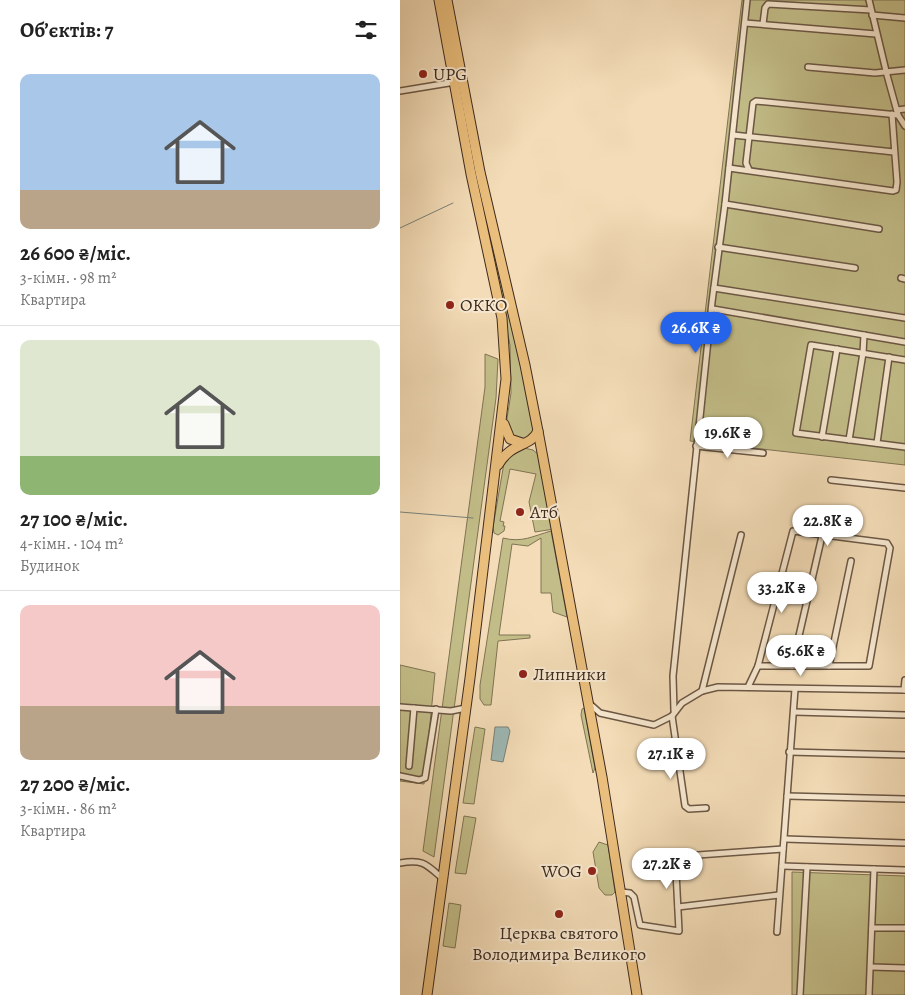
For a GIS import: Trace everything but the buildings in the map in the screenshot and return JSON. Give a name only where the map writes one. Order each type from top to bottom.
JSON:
[{"type":"highway","points":[[439,0],[455,82],[464,106],[480,172],[520,342],[538,431],[589,702],[637,995]]},
{"type":"highway","points":[[427,995],[466,708],[506,379],[502,318],[447,0]]},
{"type":"highway","points":[[503,414],[507,435],[513,441],[524,444]]},
{"type":"highway","points":[[496,468],[507,451],[532,440],[538,431]]},
{"type":"street","points":[[706,808],[689,808],[686,806],[673,713],[673,676],[718,247],[725,204],[748,0]]},
{"type":"street","points":[[869,0],[897,112],[905,126]]},
{"type":"street","points":[[763,24],[764,8],[768,4],[872,12],[905,18]]},
{"type":"street","points":[[745,23],[876,34]]},
{"type":"street","points":[[808,67],[886,72],[905,70]]},
{"type":"street","points":[[400,91],[455,82]]},
{"type":"street","points":[[748,170],[746,163],[753,103],[892,114],[905,109]]},
{"type":"street","points":[[729,168],[892,191],[897,186],[892,114]]},
{"type":"street","points":[[733,134],[894,152]]},
{"type":"street","points":[[725,204],[879,229]]},
{"type":"street","points":[[718,247],[855,268]]},
{"type":"street","points":[[714,288],[905,318]]},
{"type":"street","points":[[713,309],[905,342]]},
{"type":"street","points":[[849,440],[863,354],[864,335]]},
{"type":"street","points":[[905,360],[811,345],[796,433],[905,447]]},
{"type":"street","points":[[822,437],[837,349]]},
{"type":"street","points":[[877,443],[889,357]]},
{"type":"street","points":[[696,446],[763,452]]},
{"type":"street","points":[[831,480],[905,488]]},
{"type":"street","points":[[748,687],[758,666],[793,531],[887,543],[890,548],[869,666],[758,666]]},
{"type":"street","points":[[702,691],[740,535]]},
{"type":"street","points":[[792,666],[822,536]]},
{"type":"street","points":[[829,666],[851,561]]},
{"type":"street","points":[[589,702],[600,713],[654,726],[702,691],[727,686],[904,690],[905,680]]},
{"type":"street","points":[[777,932],[795,689]]},
{"type":"street","points":[[400,707],[451,711],[466,708]]},
{"type":"street","points":[[409,766],[414,708]]},
{"type":"street","points":[[400,776],[419,780],[425,778],[436,709]]},
{"type":"street","points":[[794,712],[905,715]]},
{"type":"street","points":[[592,723],[600,713]]},
{"type":"street","points":[[789,752],[905,755]]},
{"type":"street","points":[[787,796],[905,799]]},
{"type":"street","points":[[785,839],[905,843]]},
{"type":"street","points":[[698,854],[783,849]]},
{"type":"street","points":[[400,863],[415,860],[424,862],[442,878]]},
{"type":"street","points":[[782,866],[905,870]]},
{"type":"street","points":[[800,995],[807,867]]},
{"type":"street","points":[[869,995],[874,869]]},
{"type":"street","points":[[621,892],[630,893],[634,897],[638,922],[643,926],[679,931],[676,872]]},
{"type":"street","points":[[678,907],[779,895]]},
{"type":"street","points":[[872,928],[905,928]]},
{"type":"street","points":[[871,967],[905,968]]},
{"type":"shaded area","points":[[742,0],[905,0],[905,465],[690,441]]},
{"type":"shaded area","points":[[443,5],[534,428],[528,439],[515,440],[506,425],[511,393],[510,345]]},
{"type":"shaded area","points":[[485,354],[498,359],[496,398],[434,857],[423,851],[485,387]]},
{"type":"shaded area","points":[[524,448],[533,450],[539,455],[554,529],[535,532],[529,502],[536,474],[510,469],[500,521],[504,522],[503,526],[505,526],[504,531],[498,535],[494,533],[493,527],[505,457]]},
{"type":"shaded area","points":[[551,531],[567,617],[553,612],[551,593],[541,593],[541,538],[528,546],[512,544],[499,635],[530,635],[530,638],[498,641],[491,705],[484,705],[480,699],[480,685],[503,538],[516,540]]},
{"type":"shaded area","points":[[400,665],[435,673],[424,784],[400,781]]},
{"type":"shaded area","points":[[584,708],[595,768],[593,773],[581,715]]},
{"type":"shaded area","points":[[475,727],[485,729],[474,804],[463,803]]},
{"type":"shaded area","points":[[464,816],[476,818],[466,874],[455,873]]},
{"type":"shaded area","points":[[599,842],[608,845],[615,892],[612,895],[605,895],[599,888],[593,852]]},
{"type":"shaded area","points":[[792,872],[905,876],[905,995],[792,995]]},
{"type":"shaded area","points":[[449,903],[461,905],[455,948],[443,946]]},
{"type":"water","points":[[495,727],[508,727],[510,731],[503,762],[491,760]]},
{"type":"waterway","points":[[400,228],[453,203]]},
{"type":"waterway","points":[[400,512],[473,518]]},
{"type":"place","name":"UPG","points":[[423,74]]},
{"type":"place","name":"ОККО","points":[[450,305]]},
{"type":"place","name":"Атб","points":[[520,512]]},
{"type":"place","name":"Липники","points":[[523,674]]},
{"type":"place","name":"WOG","points":[[592,871]]},
{"type":"place","name":"Церква святого Володимира Великого","points":[[559,914]]}]
